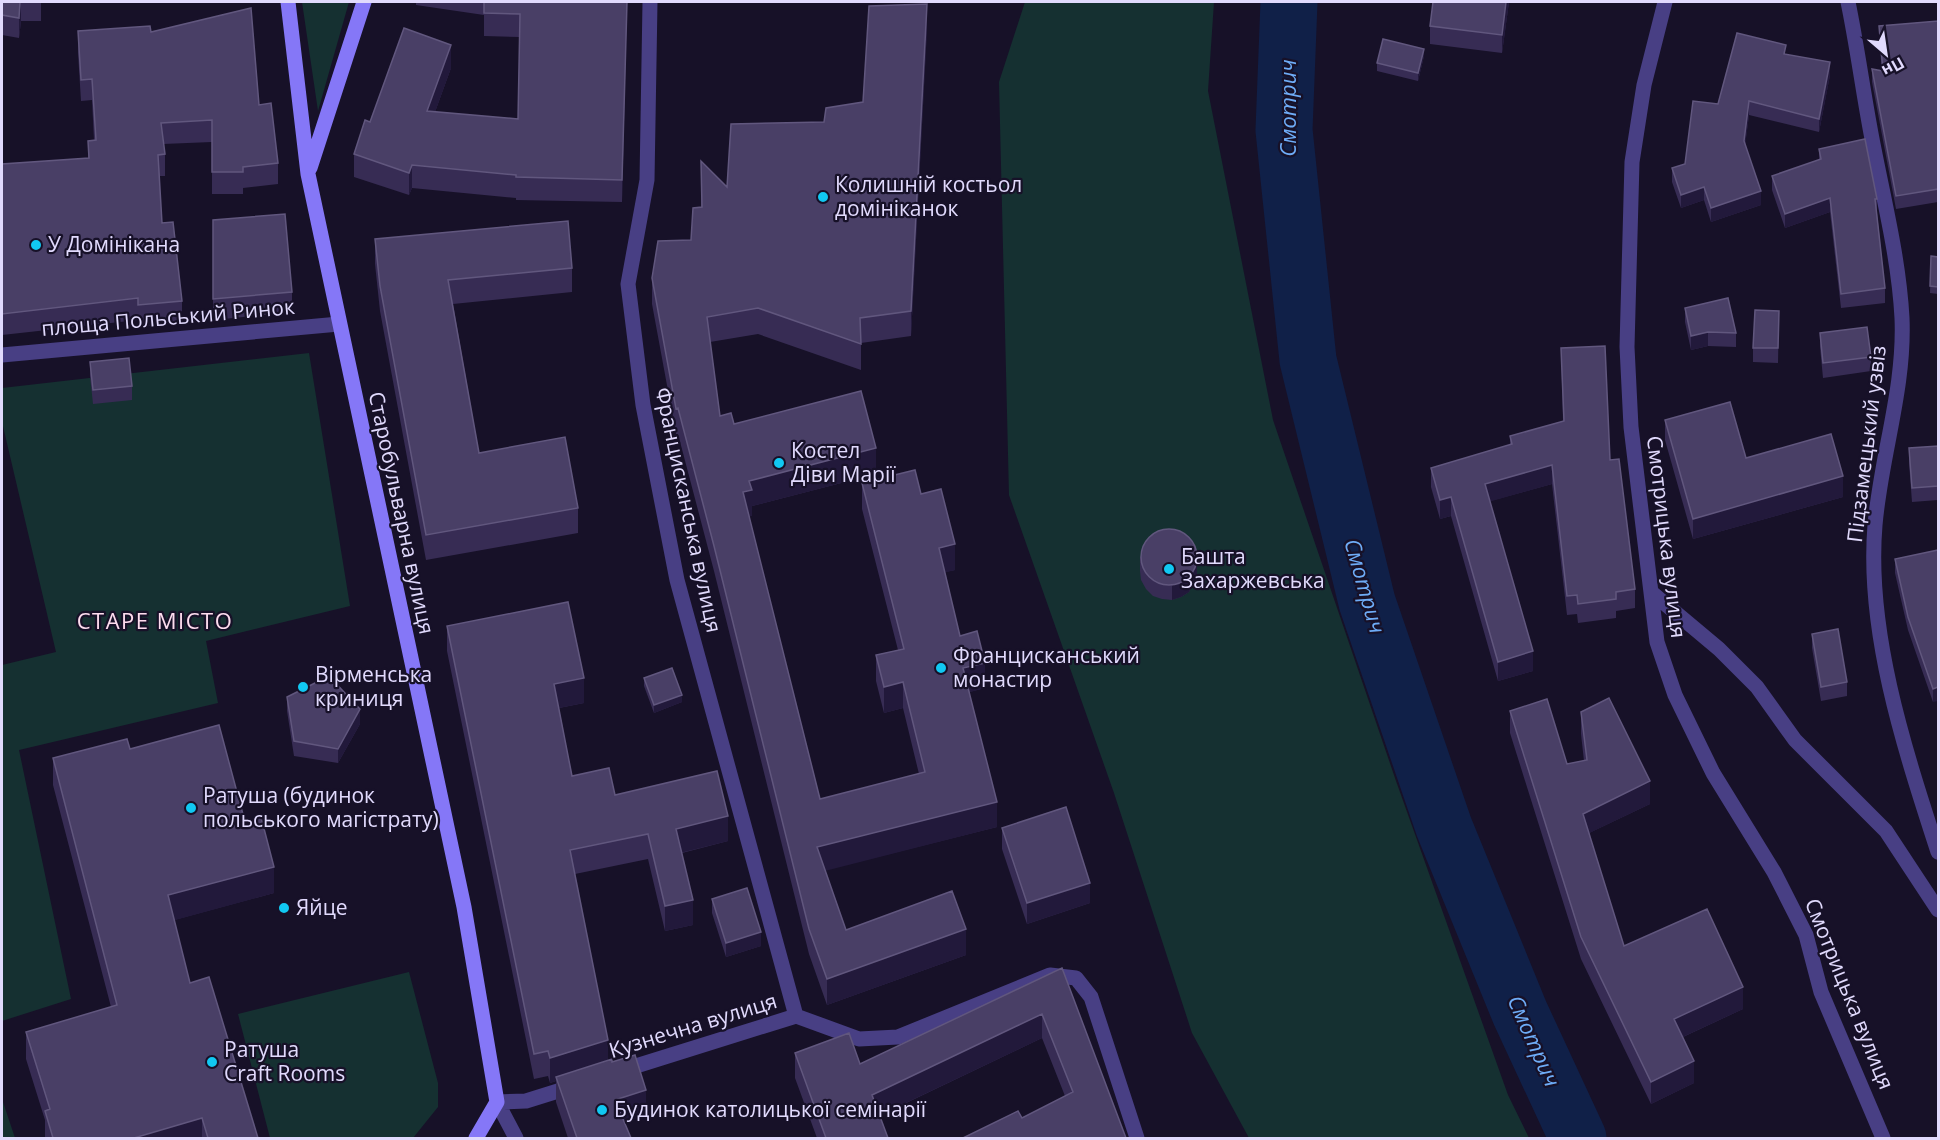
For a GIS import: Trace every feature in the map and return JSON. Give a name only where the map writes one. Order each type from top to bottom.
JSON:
[{"type":"main road","name":"Старобульварна вулиця","points":[[288,2],[308,174],[464,906],[497,1102]]},
{"type":"main road","name":"Старобульварна вулиця","points":[[308,174],[364,2]]},
{"type":"main road","points":[[476,1138],[497,1102]]},
{"type":"street","name":"Францисканська вулиця","points":[[650,2],[647,180],[628,284],[643,405],[677,580],[796,1016]]},
{"type":"street","name":"Смотрицька вулиця","points":[[1665,2],[1644,85],[1632,162],[1627,347],[1631,427],[1657,642],[1675,695],[1713,773],[1774,872],[1806,935],[1821,992],[1883,1138]]},
{"type":"street","name":"Підзамецький узвіз","points":[[1848,2],[1870,129],[1893,237],[1902,321],[1894,419],[1880,480],[1875,526],[1874,574],[1879,623],[1900,728],[1938,852]]},
{"type":"street","name":"площа Польський Ринок","points":[[2,355],[339,324]]},
{"type":"street","points":[[1651,592],[1719,649],[1757,687],[1796,740],[1886,831],[1938,910]]},
{"type":"street","name":"Кузнечна вулиця","points":[[497,1102],[526,1101],[796,1016],[859,1039],[898,1037],[1050,975],[1076,978],[1091,997],[1137,1138]]},
{"type":"street","points":[[497,1102],[516,1138]]},
{"type":"green space","points":[[302,2],[349,2],[318,111]]},
{"type":"green space","points":[[1025,2],[1214,2],[1208,91],[1273,420],[1396,781],[1508,1095],[1529,1138],[1249,1138],[1192,1033],[1114,793],[1009,495],[999,82]]},
{"type":"green space","points":[[309,353],[350,606],[206,641],[218,703],[19,750],[71,999],[2,1021],[2,665],[56,652],[2,422],[2,388]]},
{"type":"green space","points":[[409,972],[438,1083],[438,1107],[413,1138],[270,1138],[238,1014]]},
{"type":"green space","points":[[2,1099],[15,1138],[2,1138]]},
{"type":"building","points":[[2,2],[20,2],[19,18],[2,15]]},
{"type":"building","points":[[484,2],[627,2],[622,180],[516,177],[516,175],[412,165],[409,173],[354,154],[365,120],[370,122],[404,28],[451,45],[427,111],[518,119],[520,14],[484,13]]},
{"type":"building","points":[[1433,2],[1506,2],[1502,35],[1430,26]]},
{"type":"building","points":[[927,4],[911,311],[860,318],[861,344],[758,308],[707,317],[720,416],[731,413],[734,424],[861,391],[876,448],[749,481],[752,490],[743,492],[820,799],[925,772],[903,682],[884,687],[876,655],[904,649],[862,483],[915,470],[921,494],[941,489],[955,544],[939,548],[960,636],[977,631],[985,663],[963,668],[997,802],[817,847],[846,930],[952,891],[966,929],[827,979],[809,929],[714,546],[678,408],[676,409],[652,278],[658,241],[691,240],[693,208],[702,207],[701,161],[727,187],[731,124],[824,122],[826,108],[863,102],[869,6]]},
{"type":"building","points":[[251,8],[259,105],[271,103],[278,163],[243,167],[243,172],[212,172],[212,120],[161,123],[165,154],[158,155],[162,223],[173,222],[182,301],[138,305],[138,298],[2,314],[2,164],[89,158],[88,141],[96,140],[92,79],[81,80],[78,31],[150,26],[151,32]]},
{"type":"building","points":[[1938,21],[1938,189],[1896,196],[1872,69],[1883,71],[1879,26]]},
{"type":"building","points":[[1737,33],[1786,45],[1784,54],[1830,62],[1819,119],[1749,101],[1744,141],[1761,191],[1711,208],[1704,187],[1681,195],[1672,168],[1685,164],[1693,101],[1718,104]]},
{"type":"building","points":[[1383,39],[1424,49],[1418,73],[1377,63]]},
{"type":"building","points":[[1865,139],[1877,199],[1875,199],[1885,288],[1841,294],[1830,198],[1785,214],[1772,176],[1821,159],[1819,149]]},
{"type":"building","points":[[285,214],[292,292],[213,299],[213,220]]},
{"type":"building","points":[[568,221],[572,268],[448,280],[479,453],[565,437],[578,508],[426,535],[380,286],[375,239]]},
{"type":"building","points":[[1931,256],[1938,257],[1938,287],[1930,286]]},
{"type":"building","points":[[1728,298],[1736,333],[1708,332],[1691,336],[1685,308]]},
{"type":"building","points":[[1755,310],[1779,311],[1778,348],[1753,348]]},
{"type":"building","points":[[1867,327],[1871,357],[1823,363],[1820,333]]},
{"type":"building","points":[[1605,346],[1610,460],[1619,459],[1635,589],[1616,592],[1616,599],[1578,604],[1577,595],[1567,596],[1552,465],[1485,484],[1533,651],[1498,662],[1451,497],[1440,500],[1431,468],[1512,444],[1510,436],[1564,421],[1561,348]]},
{"type":"building","points":[[129,358],[132,386],[93,390],[90,362]]},
{"type":"building","points":[[1730,402],[1746,458],[1831,434],[1843,476],[1693,519],[1665,420]]},
{"type":"building","points":[[1938,446],[1938,486],[1912,488],[1909,448]]},
{"type":"building","name":"Башта Захаржевська","points":[[1163,529],[1175,529],[1189,537],[1197,551],[1195,568],[1189,577],[1175,585],[1163,585],[1146,573],[1141,563],[1141,551],[1153,534]]},
{"type":"building","points":[[1938,550],[1938,687],[1933,689],[1908,617],[1895,559]]},
{"type":"building","points":[[568,602],[584,678],[554,684],[572,776],[609,768],[615,795],[717,771],[728,816],[676,829],[693,900],[665,906],[648,834],[570,850],[608,1040],[550,1058],[548,1051],[534,1054],[447,626]]},
{"type":"building","points":[[1838,629],[1847,682],[1821,687],[1812,634]]},
{"type":"building","points":[[672,668],[682,695],[654,705],[644,678]]},
{"type":"building","points":[[329,676],[360,709],[338,749],[294,741],[287,697]]},
{"type":"building","points":[[1609,698],[1650,781],[1583,814],[1624,946],[1707,909],[1743,987],[1674,1019],[1694,1061],[1651,1082],[1581,937],[1510,711],[1547,699],[1567,764],[1587,760],[1581,712]]},
{"type":"building","points":[[219,725],[245,822],[261,817],[274,867],[168,895],[190,983],[209,977],[258,1138],[208,1138],[202,1118],[134,1138],[53,1138],[45,1111],[50,1109],[26,1032],[117,1005],[53,758],[127,739],[130,749]]},
{"type":"building","points":[[1066,807],[1090,883],[1027,903],[1002,828]]},
{"type":"building","points":[[747,888],[761,932],[726,943],[712,899]]},
{"type":"building","points":[[1062,968],[1126,1138],[963,1138],[1018,1111],[1022,1118],[1073,1092],[1042,1014],[872,1095],[888,1138],[826,1138],[795,1053],[849,1033],[860,1064]]},
{"type":"building","points":[[635,1055],[646,1090],[615,1100],[631,1138],[577,1138],[556,1077],[612,1059],[612,1062]]},
{"type":"waterway","name":"Смотрич","points":[[1289,2],[1284,130],[1308,360],[1367,602],[1444,827],[1520,1013],[1578,1138]]},
{"type":"place","name":"Колишній костьол домініканок","points":[[823,197]]},
{"type":"place","name":"У Домінікана","points":[[36,245]]},
{"type":"place","name":"Костел Діви Марії","points":[[779,463]]},
{"type":"place","name":"Башта Захаржевська","points":[[1169,569]]},
{"type":"place","name":"Францисканський монастир","points":[[941,668]]},
{"type":"place","name":"Вірменська криниця","points":[[303,687]]},
{"type":"place","name":"Ратуша (будинок польського магістрату)","points":[[191,808]]},
{"type":"place","name":"Яйце","points":[[284,908]]},
{"type":"place","name":"Ратуша Craft Rooms","points":[[212,1062]]},
{"type":"place","name":"Будинок католицької семінарії","points":[[602,1110]]},
{"type":"district","name":"СТАРЕ МІСТО","points":[[155,621]]}]
